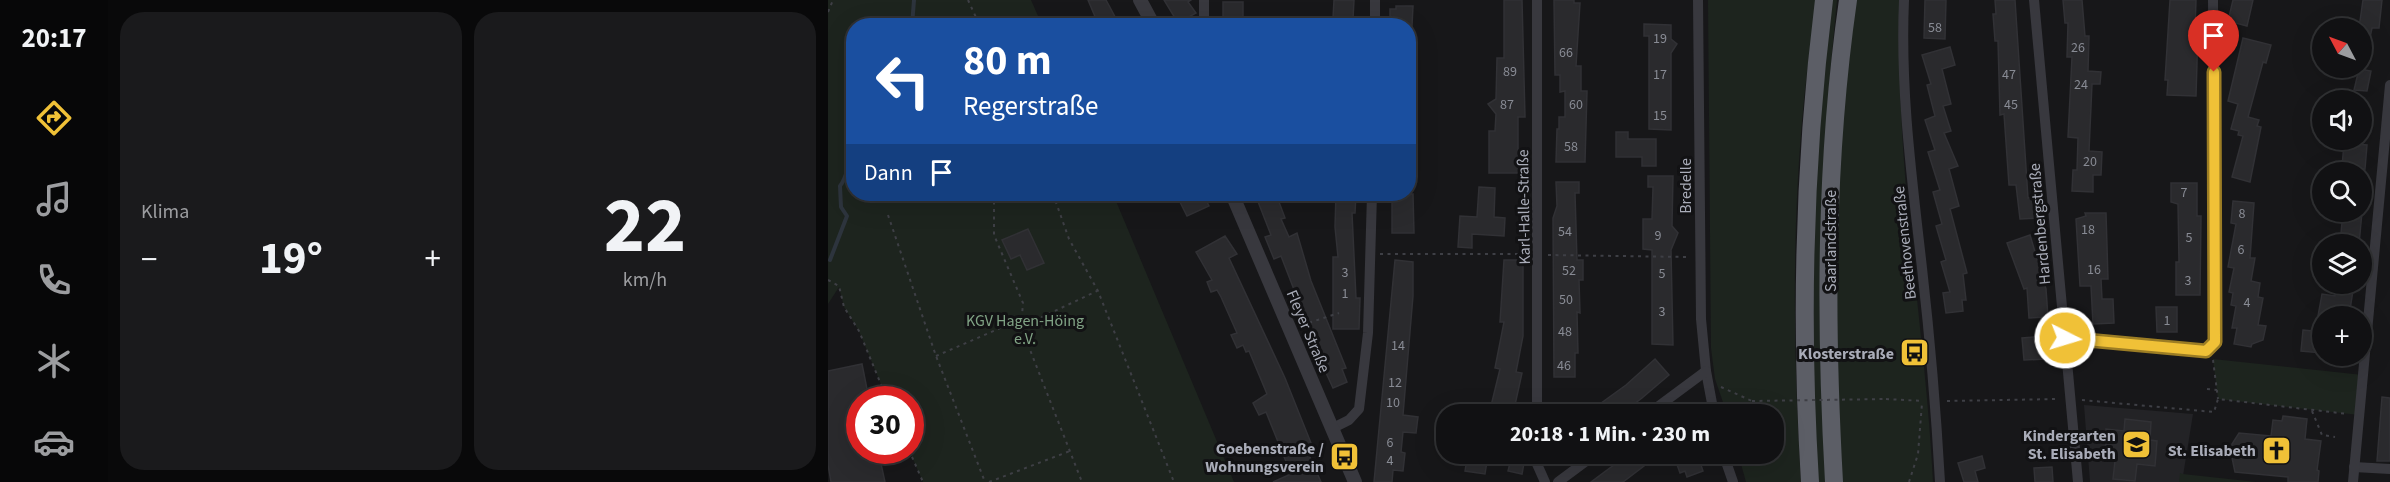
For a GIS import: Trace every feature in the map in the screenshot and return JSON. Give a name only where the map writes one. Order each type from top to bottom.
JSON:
[{"type":"highway","name":"Saarlandstraße","points":[[1810,482],[1804,388],[1806,206],[1815,72],[1824,0]]},
{"type":"highway","name":"Saarlandstraße","points":[[1834,482],[1829,369],[1829,208],[1838,71],[1848,0]]},
{"type":"street","points":[[1140,0],[1150,18]]},
{"type":"street","points":[[1204,0],[1204,18]]},
{"type":"street","points":[[1375,0],[1375,18]]},
{"type":"street","name":"Karl-Halle-Straße","points":[[1537,0],[1539,254],[1537,404]]},
{"type":"street","name":"Bredelle","points":[[1698,0],[1700,258],[1706,376],[1712,404]]},
{"type":"street","name":"Beethovenstraße","points":[[1904,0],[1902,53],[1905,111],[1935,401],[1940,482]]},
{"type":"street","name":"Hardenbergstraße","points":[[2034,0],[2078,482]]},
{"type":"street","points":[[2065,338],[2206,351],[2212,348],[2215,342],[2213,0]]},
{"type":"street","points":[[2353,482],[2390,85]]},
{"type":"street","name":"Fleyer Straße","points":[[1235,201],[1355,482]]},
{"type":"street","points":[[1333,428],[1349,420],[1359,409],[1368,333],[1372,201]]},
{"type":"street","points":[[1663,404],[1706,376]]},
{"type":"street","points":[[1537,464],[1545,482]]},
{"type":"street","points":[[1558,482],[1582,464]]},
{"type":"street","points":[[1726,464],[1732,482]]},
{"type":"street","points":[[2354,467],[2390,469]]},
{"type":"path","points":[[828,12],[833,0]]},
{"type":"path","points":[[968,0],[976,18]]},
{"type":"path","points":[[994,201],[994,235],[1023,303],[1021,327],[1082,482]]},
{"type":"path","points":[[1055,201],[1069,239],[1098,291],[1174,482]]},
{"type":"path","points":[[888,215],[936,356],[987,482],[1070,450]]},
{"type":"path","points":[[1371,254],[1539,254],[1700,258]]},
{"type":"path","points":[[828,280],[839,286],[844,307],[859,331],[882,386]]},
{"type":"path","points":[[1021,327],[1098,291]]},
{"type":"path","points":[[1290,329],[1339,313]]},
{"type":"path","points":[[936,356],[1020,320]]},
{"type":"path","points":[[1706,376],[1752,401],[2070,399],[2214,411],[2218,399],[2212,348]]},
{"type":"path","points":[[2206,389],[2217,390]]},
{"type":"path","points":[[2218,399],[2360,415]]},
{"type":"path","points":[[1909,482],[1918,454],[1923,400]]},
{"type":"path","points":[[2312,410],[2322,435],[2335,437]]},
{"type":"path","points":[[915,464],[923,482]]},
{"type":"shaded area","name":"Kindergarten St. Elisabeth","points":[[2084,405],[2193,414],[2182,482],[2090,482]]},
{"type":"green space","name":"KGV Hagen-Höing e.V.","points":[[828,0],[1031,0],[1039,18],[846,18],[846,201],[1116,201],[1234,482],[923,482],[915,464],[924,464],[924,386],[882,386],[859,331],[844,307],[839,287],[828,304]]},
{"type":"green space","points":[[1708,0],[1817,0],[1808,60],[1798,180],[1795,301],[1801,482],[1746,482],[1741,464],[1784,464],[1784,404],[1724,404],[1715,379],[1711,348]]},
{"type":"green space","points":[[1831,0],[1837,0],[1823,180],[1820,301],[1823,422],[1828,482],[1817,482],[1810,328],[1816,145]]},
{"type":"green space","points":[[1854,0],[1901,0],[1902,121],[1933,482],[1842,482],[1836,404],[1837,144]]},
{"type":"green space","points":[[2213,359],[2363,375],[2359,415],[2218,399]]},
{"type":"green space","points":[[2180,473],[2183,474],[2256,482],[2179,482]]},
{"type":"building","points":[[1088,0],[1106,0],[1116,18],[1096,18]]},
{"type":"building","points":[[1164,0],[1191,0],[1188,2],[1196,13],[1187,18],[1175,18]]},
{"type":"building","points":[[1334,0],[1354,0],[1353,18],[1333,18]]},
{"type":"building","points":[[1504,0],[1522,0],[1525,117],[1518,117],[1518,173],[1489,173],[1489,131],[1495,131],[1496,114],[1488,104],[1496,99],[1497,58],[1504,58]]},
{"type":"building","points":[[1554,0],[1574,0],[1574,3],[1580,3],[1576,66],[1581,66],[1581,91],[1587,91],[1585,162],[1556,162],[1559,117],[1565,117],[1565,91],[1560,92],[1560,75],[1555,75]]},
{"type":"building","points":[[1925,0],[1946,0],[1945,39],[1924,38]]},
{"type":"building","points":[[1995,0],[2015,0],[2028,198],[2035,197],[2037,218],[2020,219],[2016,185],[2009,185],[2004,114],[2000,115],[1998,41],[1995,41],[1993,14],[1996,14]]},
{"type":"building","points":[[2063,0],[2082,0],[2085,36],[2089,36],[2088,71],[2101,72],[2100,84],[2092,84],[2089,151],[2102,152],[2101,175],[2093,175],[2093,192],[2072,191],[2073,170],[2077,170],[2078,138],[2068,137],[2072,57],[2067,57],[2068,23],[2065,23]]},
{"type":"building","points":[[2170,0],[2196,0],[2195,30],[2198,30],[2196,96],[2167,95],[2168,80],[2165,80]]},
{"type":"building","points":[[2233,0],[2253,0],[2247,26],[2228,21]]},
{"type":"building","points":[[2363,0],[2382,0],[2379,28],[2372,28],[2372,18],[2360,18]]},
{"type":"building","points":[[1223,2],[1243,2],[1243,18],[1223,18]]},
{"type":"building","points":[[1396,6],[1413,6],[1412,18],[1390,18],[1390,9],[1396,9]]},
{"type":"building","points":[[1644,24],[1671,25],[1671,39],[1677,44],[1671,53],[1671,130],[1649,129],[1649,36],[1644,36]]},
{"type":"building","points":[[2243,38],[2271,45],[2266,63],[2263,62],[2248,117],[2259,120],[2257,126],[2261,127],[2250,182],[2232,177],[2243,136],[2238,135],[2239,131],[2231,129],[2238,104],[2228,101]]},
{"type":"building","points":[[1950,47],[1955,65],[1942,69],[1951,104],[1943,106],[1951,131],[1944,133],[1958,166],[1949,169],[1959,206],[1950,209],[1967,273],[1963,274],[1966,300],[1962,300],[1963,311],[1946,313],[1943,293],[1950,292],[1941,262],[1946,260],[1936,226],[1942,224],[1933,192],[1940,190],[1928,152],[1935,150],[1925,120],[1935,116],[1927,85],[1931,84],[1922,55]]},
{"type":"building","points":[[2357,78],[2370,78],[2367,90],[2354,90]]},
{"type":"building","points":[[1616,132],[1628,132],[1628,139],[1656,139],[1656,166],[1642,166],[1642,157],[1616,157]]},
{"type":"building","points":[[2343,150],[2367,150],[2366,162],[2342,162]]},
{"type":"building","points":[[1648,176],[1673,176],[1672,226],[1678,233],[1671,250],[1673,345],[1652,344],[1652,250],[1643,249],[1643,219],[1652,219],[1653,187],[1648,187]]},
{"type":"building","points":[[1556,182],[1579,182],[1579,193],[1575,193],[1577,260],[1583,260],[1583,280],[1579,280],[1580,313],[1577,312],[1578,353],[1575,353],[1575,377],[1554,377],[1553,218],[1557,206]]},
{"type":"building","points":[[2171,183],[2197,183],[2197,216],[2201,216],[2200,295],[2176,295],[2176,262],[2179,262],[2178,204],[2171,202]]},
{"type":"building","points":[[1479,187],[1495,188],[1494,217],[1505,218],[1504,236],[1472,234],[1472,248],[1458,247],[1460,216],[1477,217]]},
{"type":"building","points":[[1180,201],[1206,201],[1209,206],[1187,216]]},
{"type":"building","points":[[1258,201],[1279,201],[1285,218],[1281,219],[1289,237],[1297,233],[1311,281],[1346,368],[1342,369],[1347,382],[1333,388],[1281,256],[1274,259],[1265,237],[1271,235]]},
{"type":"building","points":[[1336,201],[1356,201],[1355,213],[1352,213],[1356,298],[1360,298],[1359,329],[1333,329],[1333,257],[1338,257],[1335,227]]},
{"type":"building","points":[[1392,201],[1413,201],[1414,233],[1392,233]]},
{"type":"building","points":[[2233,201],[2254,203],[2250,258],[2255,258],[2251,281],[2260,283],[2258,297],[2263,298],[2258,325],[2266,326],[2263,340],[2252,344],[2251,347],[2234,344],[2237,328],[2232,328],[2236,306],[2231,305],[2233,293],[2229,292],[2234,268],[2228,267],[2236,224],[2231,223]]},
{"type":"building","points":[[2085,213],[2106,213],[2108,279],[2101,279],[2102,299],[2113,299],[2114,323],[2093,324],[2091,286],[2080,286],[2076,219],[2086,216]]},
{"type":"building","points":[[2342,222],[2361,222],[2360,234],[2341,234]]},
{"type":"building","points":[[1028,229],[1044,263],[1027,270],[1020,255],[1011,259],[1002,240]]},
{"type":"building","points":[[2030,235],[2046,289],[2048,317],[2029,318],[2027,288],[2024,289],[2007,243]]},
{"type":"building","points":[[1225,236],[1237,254],[1229,258],[1285,378],[1315,453],[1309,455],[1321,482],[1273,482],[1291,474],[1266,412],[1259,415],[1253,403],[1267,394],[1249,351],[1246,352],[1243,345],[1237,348],[1231,335],[1237,333],[1217,290],[1211,292],[1207,282],[1212,280],[1196,252]]},
{"type":"building","points":[[1395,260],[1413,262],[1413,296],[1403,415],[1418,417],[1416,433],[1403,432],[1401,452],[1405,453],[1403,471],[1393,470],[1392,482],[1374,482]]},
{"type":"building","points":[[1504,260],[1523,260],[1523,336],[1516,372],[1522,373],[1515,404],[1491,404],[1500,369],[1495,368],[1504,322],[1500,322]]},
{"type":"building","points":[[2322,294],[2335,296],[2335,294],[2352,294],[2351,306],[2320,306]]},
{"type":"building","points":[[2156,307],[2177,307],[2177,332],[2157,332]]},
{"type":"building","points":[[2303,330],[2312,331],[2312,352],[2301,351]]},
{"type":"building","points":[[2044,336],[2046,359],[2024,360],[2022,338]]},
{"type":"building","points":[[1655,359],[1669,375],[1634,404],[1600,404],[1626,385]]},
{"type":"building","points":[[862,364],[866,386],[846,386],[846,464],[881,464],[885,482],[831,482],[828,465],[828,371]]},
{"type":"building","points":[[2382,397],[2390,398],[2390,461],[2377,461]]},
{"type":"building","name":"St. Elisabeth","points":[[2283,416],[2307,419],[2305,439],[2321,441],[2317,470],[2319,471],[2318,482],[2288,482],[2288,477],[2235,472],[2231,453],[2232,444],[2239,433],[2271,436],[2273,420],[2282,421]]},
{"type":"building","points":[[2125,419],[2151,422],[2150,440],[2157,441],[2155,466],[2137,464],[2135,481],[2113,479],[2115,461],[2106,460],[2106,429],[2124,431]]},
{"type":"building","points":[[1982,456],[1985,468],[1975,471],[1978,482],[1964,482],[1958,463]]},
{"type":"building","points":[[1466,464],[1487,464],[1485,474],[1465,471]]},
{"type":"building","points":[[1510,464],[1524,464],[1522,474],[1508,471]]},
{"type":"building","points":[[1615,464],[1647,464],[1623,482],[1591,482]]},
{"type":"building","points":[[1677,464],[1701,464],[1703,471],[1687,477],[1685,471],[1680,473]]},
{"type":"building","points":[[2052,467],[2053,482],[2035,482],[2034,468]]},
{"type":"waterway","points":[[913,18],[914,0]]},
{"type":"waterway","points":[[830,260],[847,216],[841,207],[840,186],[846,175]]},
{"type":"place","name":"Klosterstraße","points":[[1915,353]]},
{"type":"place","name":"Kindergarten St. Elisabeth","points":[[2137,444]]},
{"type":"place","name":"St. Elisabeth","points":[[2277,450]]},
{"type":"place","name":"Goebenstraße / Wohnungsverein","points":[[1345,457]]},
{"type":"route","points":[[2065,338],[2206,351],[2212,348],[2215,342],[2214,72]]}]
